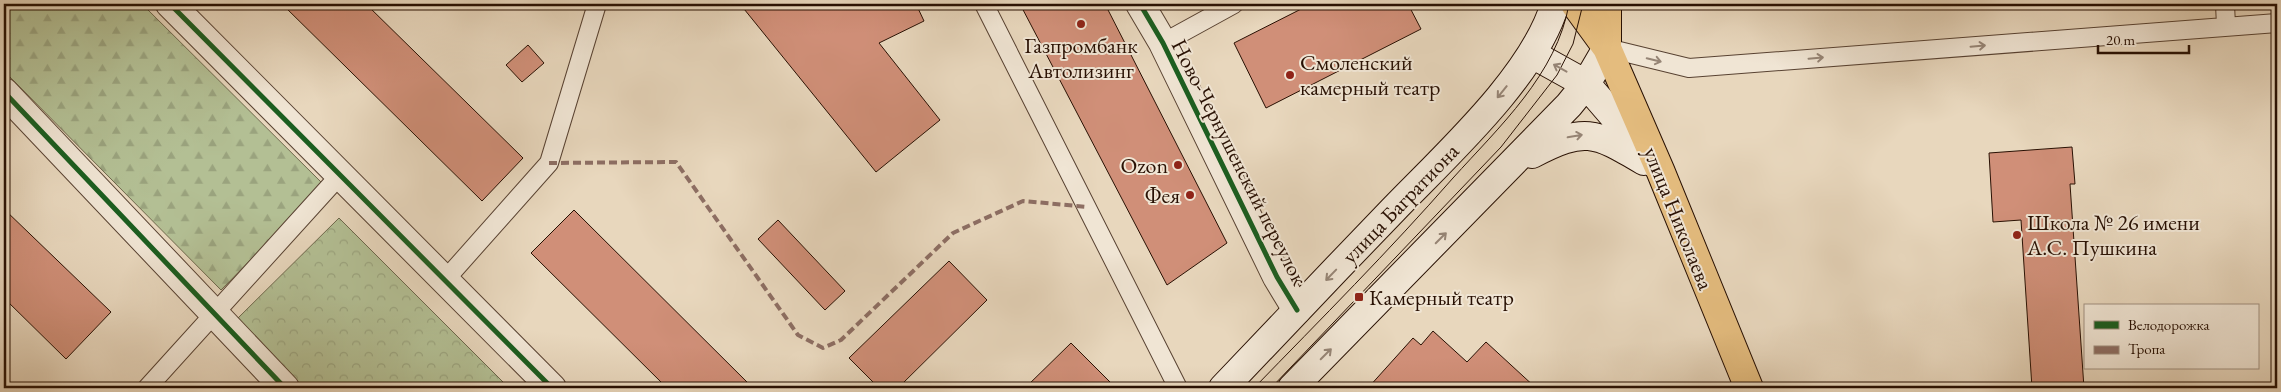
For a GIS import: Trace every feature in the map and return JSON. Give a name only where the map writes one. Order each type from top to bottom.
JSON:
[{"type":"main road","points":[[172,4],[552,388]]},
{"type":"main road","name":"Ново-Чернушенский переулок","points":[[1140,4],[1163,44],[1277,276],[1297,310]]},
{"type":"main road","name":"улица Багратиона","points":[[1223,388],[1477,124],[1532,54],[1546,29],[1555,4]]},
{"type":"main road","name":"улица Николаева","points":[[1574,4],[1607,48],[1660,170],[1749,388]]},
{"type":"main road","name":"улица Николаева","points":[[1607,4],[1607,48]]},
{"type":"main road","points":[[1292,388],[1515,163],[1569,105],[1586,84],[1607,48]]},
{"type":"main road","points":[[1532,54],[1586,84],[1660,170]]},
{"type":"main road","points":[[6,98],[285,388]]},
{"type":"main road","points":[[1515,163],[1562,139],[1580,134],[1598,137],[1617,145],[1660,170]]},
{"type":"lane","points":[[445,280],[549,163],[596,4]]},
{"type":"lane","points":[[984,4],[1178,388]]},
{"type":"lane","points":[[1163,44],[1234,4]]},
{"type":"lane","points":[[2225,4],[2226,26]]},
{"type":"lane","points":[[1607,48],[1689,68],[2277,23]]},
{"type":"lane","points":[[147,388],[340,175]]},
{"type":"green space","points":[[4,4],[142,4],[324,185],[221,290],[4,71]]},
{"type":"green space","points":[[339,218],[509,388],[304,388],[236,320]]},
{"type":"building","points":[[282,4],[366,4],[523,158],[482,201]]},
{"type":"building","points":[[740,4],[916,4],[924,21],[879,43],[940,120],[876,172]]},
{"type":"building","points":[[1020,4],[1105,4],[1227,243],[1167,285]]},
{"type":"building","name":"Смоленский камерный театр","points":[[1311,4],[1408,4],[1421,29],[1266,108],[1234,43]]},
{"type":"building","points":[[528,45],[544,63],[522,82],[506,65]]},
{"type":"building","points":[[2072,147],[2075,184],[2070,184],[2084,388],[2032,388],[2021,220],[1993,222],[1989,153]]},
{"type":"building","points":[[4,209],[111,312],[66,359],[4,298]]},
{"type":"building","points":[[574,210],[753,388],[667,388],[531,253]]},
{"type":"building","points":[[778,220],[845,291],[825,310],[758,239]]},
{"type":"building","points":[[949,261],[987,300],[898,388],[879,388],[849,358]]},
{"type":"building","points":[[1433,331],[1467,362],[1486,342],[1536,388],[1368,388],[1413,338],[1421,345]]},
{"type":"building","points":[[1071,343],[1116,388],[1025,388]]},
{"type":"tram line","points":[[1254,388],[1380,258],[1507,119],[1524,98],[1552,54],[1569,4]]},
{"type":"tram line","points":[[1271,388],[1501,147],[1557,75],[1573,44],[1583,4]]},
{"type":"marked path","points":[[549,163],[676,162],[798,335],[823,348],[841,340],[953,233],[1023,201],[1088,207]]},
{"type":"cycle path","points":[[170,4],[552,388]]},
{"type":"cycle path","points":[[1140,4],[1163,43],[1277,277],[1297,310]]},
{"type":"cycle path","points":[[4,92],[285,388]]},
{"type":"place","name":"Газпромбанк Автолизинг","points":[[1081,24]]},
{"type":"place","name":"Смоленский камерный театр","points":[[1290,75]]},
{"type":"place","name":"Ozon","points":[[1178,165]]},
{"type":"place","name":"Фея","points":[[1190,195]]},
{"type":"place","name":"Школа № 26 имени А.С. Пушкина","points":[[2017,235]]},
{"type":"place","name":"Камерный театр","points":[[1359,297]]}]
